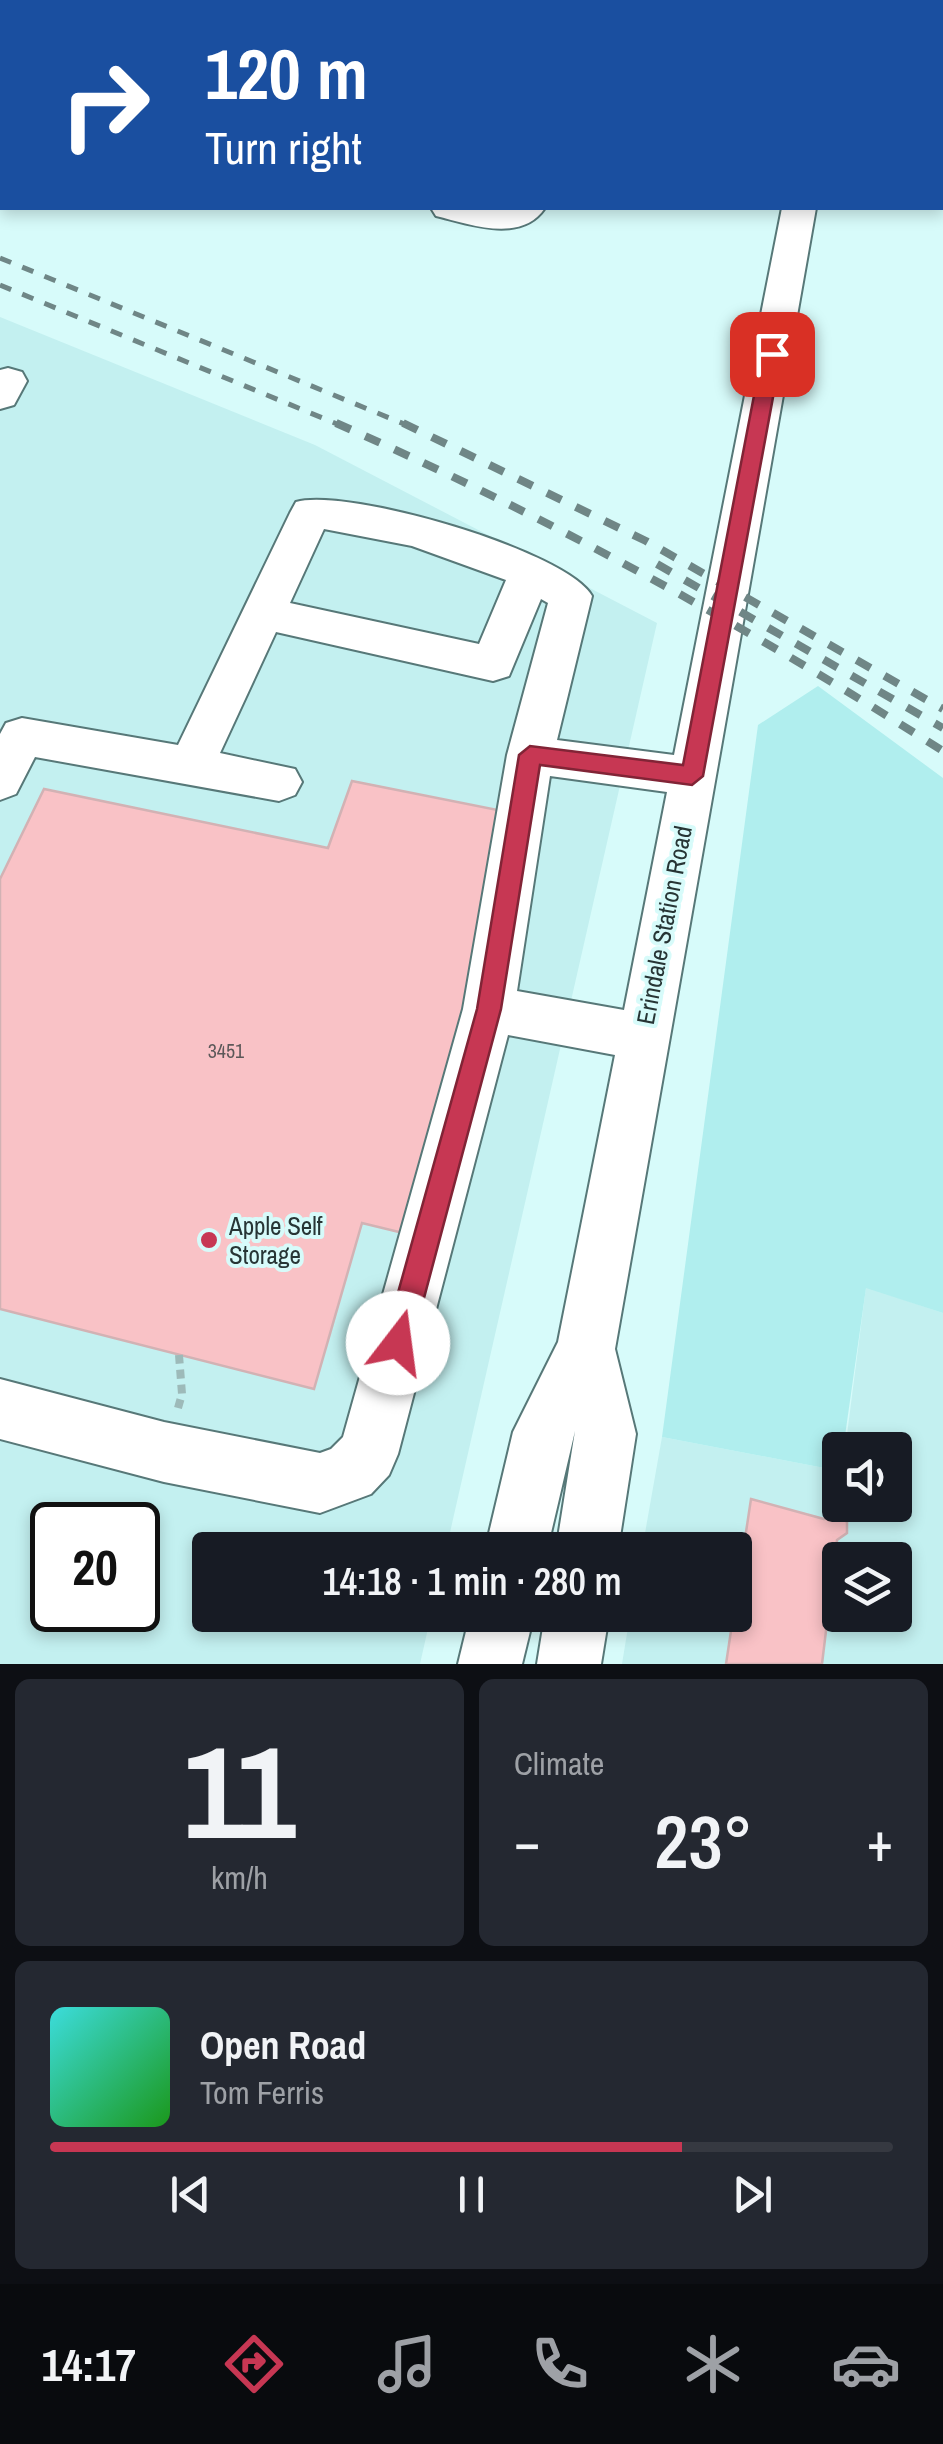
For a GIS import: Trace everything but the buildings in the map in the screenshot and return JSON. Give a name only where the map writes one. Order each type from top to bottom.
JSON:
[{"type":"street","points":[[457,210],[501,220],[524,210]]},
{"type":"street","name":"Erindale Station Road","points":[[520,1532],[543,1432],[586,1348],[798,210]]},
{"type":"street","points":[[0,1409],[164,1452],[320,1483],[350,1473],[368,1454],[489,1009],[530,755],[571,596],[531,571],[375,520],[310,513],[190,766]]},
{"type":"street","points":[[262,614],[493,664],[531,571]]},
{"type":"street","points":[[0,781],[22,736],[279,782]]},
{"type":"street","points":[[530,755],[692,776]]},
{"type":"street","points":[[489,1009],[644,1037]]},
{"type":"street","name":"Erindale Station Road","points":[[586,1348],[606,1434],[590,1532]]},
{"type":"street","points":[[490,1664],[498,1632]]},
{"type":"street","points":[[569,1664],[574,1632]]},
{"type":"shaded area","points":[[0,317],[315,445],[657,623],[450,1532],[192,1532],[192,1632],[427,1632],[420,1664],[0,1664]]},
{"type":"shaded area","points":[[818,686],[943,778],[943,1313],[866,1288],[846,1432],[822,1432],[822,1468],[662,1437],[758,725]]},
{"type":"shaded area","points":[[866,1287],[943,1313],[943,1664],[622,1664],[627,1632],[752,1632],[752,1532],[645,1532],[662,1437],[822,1468],[822,1522],[912,1522],[912,1432],[847,1432]]},
{"type":"railway","points":[[0,258],[409,426]]},
{"type":"railway","points":[[0,285],[342,426]]},
{"type":"railway","points":[[336,423],[492,496],[646,575],[943,751]]},
{"type":"railway","points":[[403,423],[646,541],[943,709]]},
{"type":"railway","points":[[657,564],[943,728]]},
{"type":"place","name":"Apple Self Storage","points":[[209,1240]]},
{"type":"route","points":[[398,1343],[489,1009],[530,755],[692,776],[772,354]]}]
